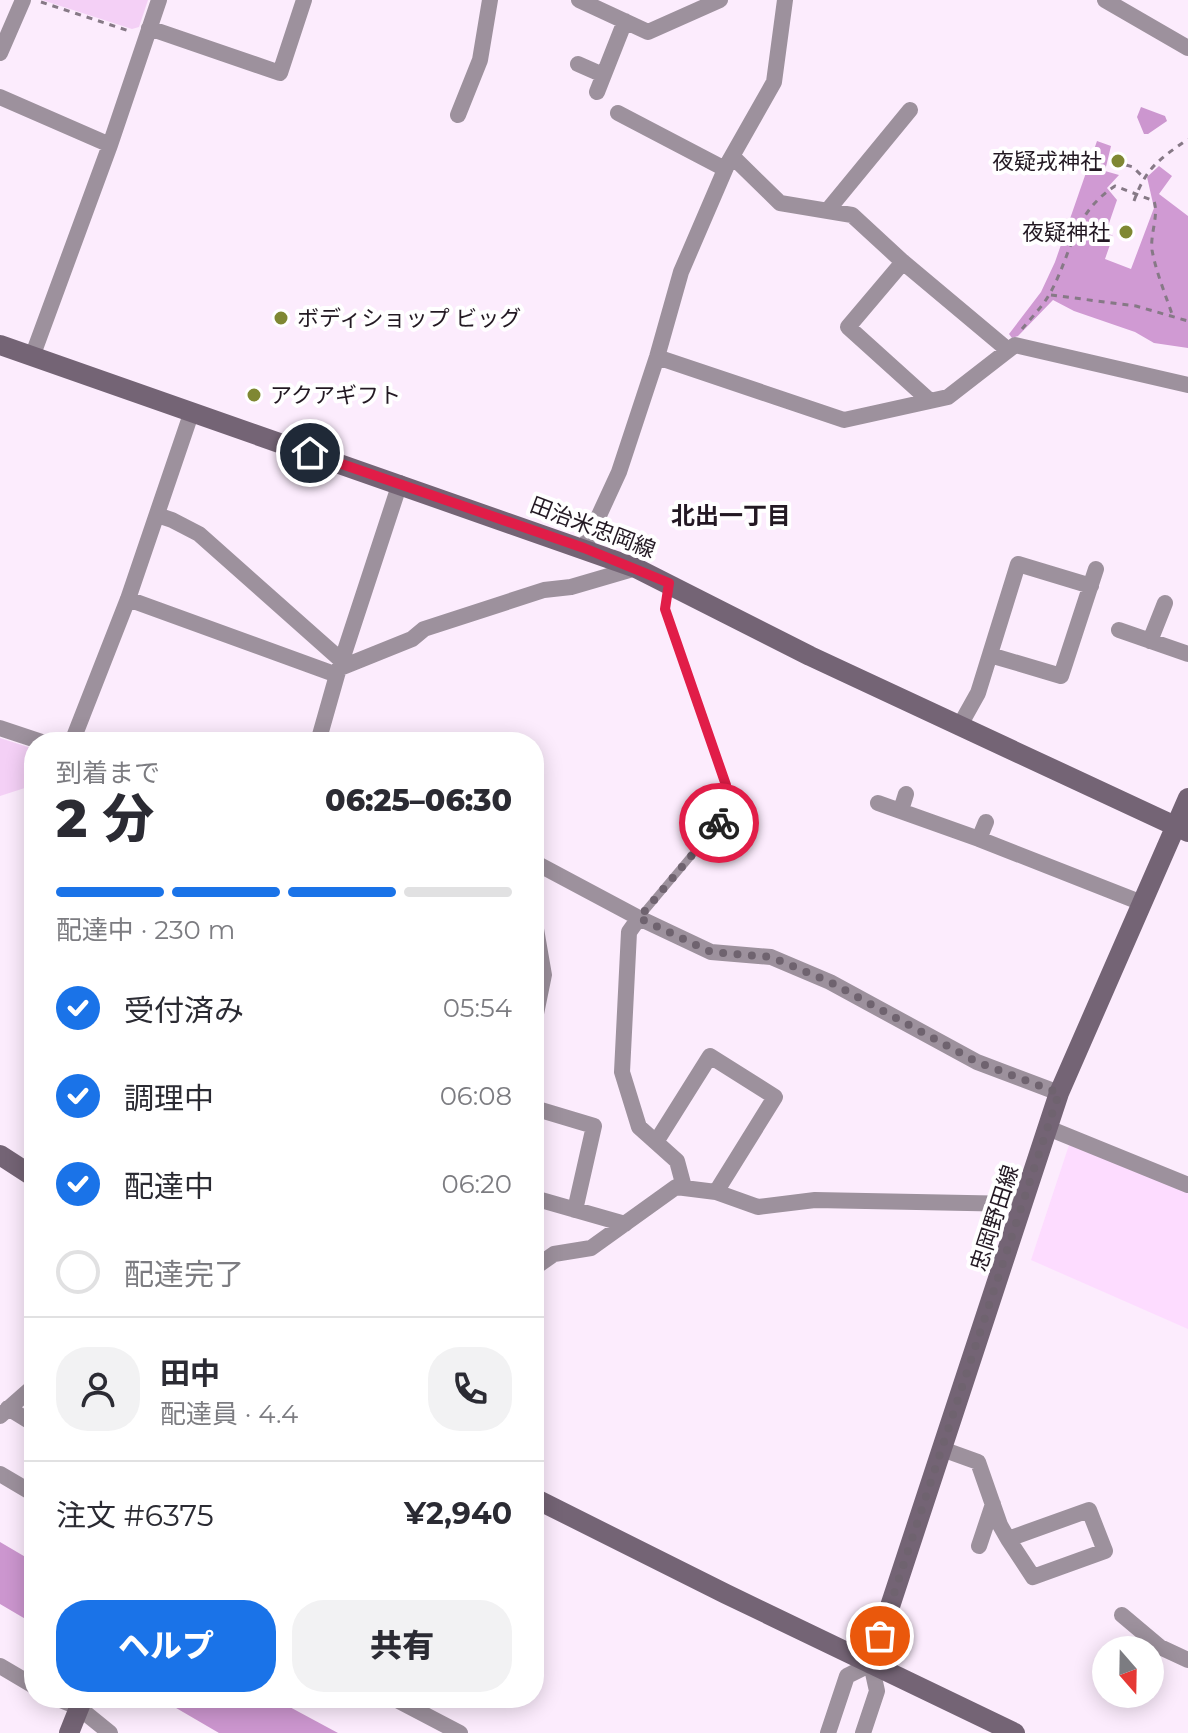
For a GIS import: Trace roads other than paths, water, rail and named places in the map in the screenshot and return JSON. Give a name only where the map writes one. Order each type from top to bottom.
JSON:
[{"type":"street","points":[[0,53],[23,0]]},
{"type":"street","points":[[32,357],[110,145],[159,0]]},
{"type":"street","points":[[148,32],[280,73],[304,0]]},
{"type":"street","points":[[458,115],[480,60],[490,0]]},
{"type":"street","points":[[579,0],[599,4],[648,32],[720,0]]},
{"type":"street","points":[[584,548],[619,472],[681,272],[729,162],[774,82],[785,0]]},
{"type":"street","points":[[1105,0],[1188,48]]},
{"type":"street","points":[[597,92],[625,21]]},
{"type":"street","points":[[578,64],[603,75]]},
{"type":"street","points":[[0,97],[110,145]]},
{"type":"street","points":[[827,211],[910,110]]},
{"type":"street","points":[[618,113],[729,162],[780,203],[852,215],[1008,350]]},
{"type":"street","points":[[903,262],[848,327],[930,401]]},
{"type":"street","points":[[657,357],[844,420],[948,397],[1015,345],[1188,385]]},
{"type":"street","name":"田治米忠岡線","points":[[1,351],[32,357],[191,414],[400,483],[636,568],[810,656],[1182,829]]},
{"type":"street","points":[[76,732],[128,599],[191,414]]},
{"type":"street","points":[[321,732],[400,483]]},
{"type":"street","points":[[157,515],[199,534],[340,668]]},
{"type":"street","points":[[959,727],[978,693],[1018,564],[1094,578],[1061,676],[990,655]]},
{"type":"street","points":[[128,599],[340,668],[412,639],[424,629],[544,590],[571,587],[636,568]]},
{"type":"street","points":[[1150,641],[1165,603]]},
{"type":"street","points":[[1119,630],[1188,654]]},
{"type":"street","points":[[0,728],[24,736]]},
{"type":"street","name":"忠岡野田線","points":[[871,1664],[1059,1093],[1142,903],[1182,829],[1188,798]]},
{"type":"street","points":[[878,803],[903,802],[979,839],[1062,862],[1142,903]]},
{"type":"street","points":[[979,839],[986,822]]},
{"type":"street","points":[[544,867],[711,952],[771,957],[830,982],[977,1062],[1059,1093]]},
{"type":"street","points":[[639,918],[629,932],[622,1072],[639,1127],[677,1161],[684,1187]]},
{"type":"street","points":[[656,1142],[710,1056],[775,1097],[716,1192]]},
{"type":"street","points":[[544,1111],[594,1126],[575,1210]]},
{"type":"street","points":[[1048,1128],[1188,1185]]},
{"type":"street","points":[[0,1155],[24,1171]]},
{"type":"street","points":[[544,1261],[554,1254],[591,1248],[676,1187],[716,1192],[758,1207],[815,1200],[1024,1204]]},
{"type":"street","points":[[544,1201],[625,1224]]},
{"type":"street","points":[[24,1395],[4,1412],[24,1420]]},
{"type":"street","points":[[942,1449],[978,1462],[1008,1539],[1033,1577],[1105,1551],[1089,1510],[1008,1539]]},
{"type":"street","points":[[0,1474],[24,1488]]},
{"type":"street","points":[[544,1503],[1015,1733]]},
{"type":"street","points":[[979,1546],[993,1504]]},
{"type":"street","points":[[1122,1615],[1160,1647],[1188,1660]]},
{"type":"street","points":[[828,1733],[847,1676],[871,1664]]},
{"type":"street","points":[[863,1733],[877,1691],[871,1664]]},
{"type":"street","points":[[0,1666],[24,1680]]},
{"type":"street","points":[[69,1733],[78,1708]]},
{"type":"street","points":[[86,1708],[110,1733]]},
{"type":"street","points":[[412,1708],[460,1733]]},
{"type":"lane","points":[[639,918],[723,818],[726,785],[665,609],[669,583]]},
{"type":"lane","points":[[544,952],[548,975],[544,995]]},
{"type":"place","name":"夜疑戎神社","points":[[1118,161]]},
{"type":"place","name":"夜疑神社","points":[[1126,232]]},
{"type":"place","name":"ボディショップ ビッグ","points":[[281,318]]},
{"type":"place","name":"アクアギフト","points":[[254,395]]},
{"type":"district","name":"北出一丁目","points":[[731,516]]}]
